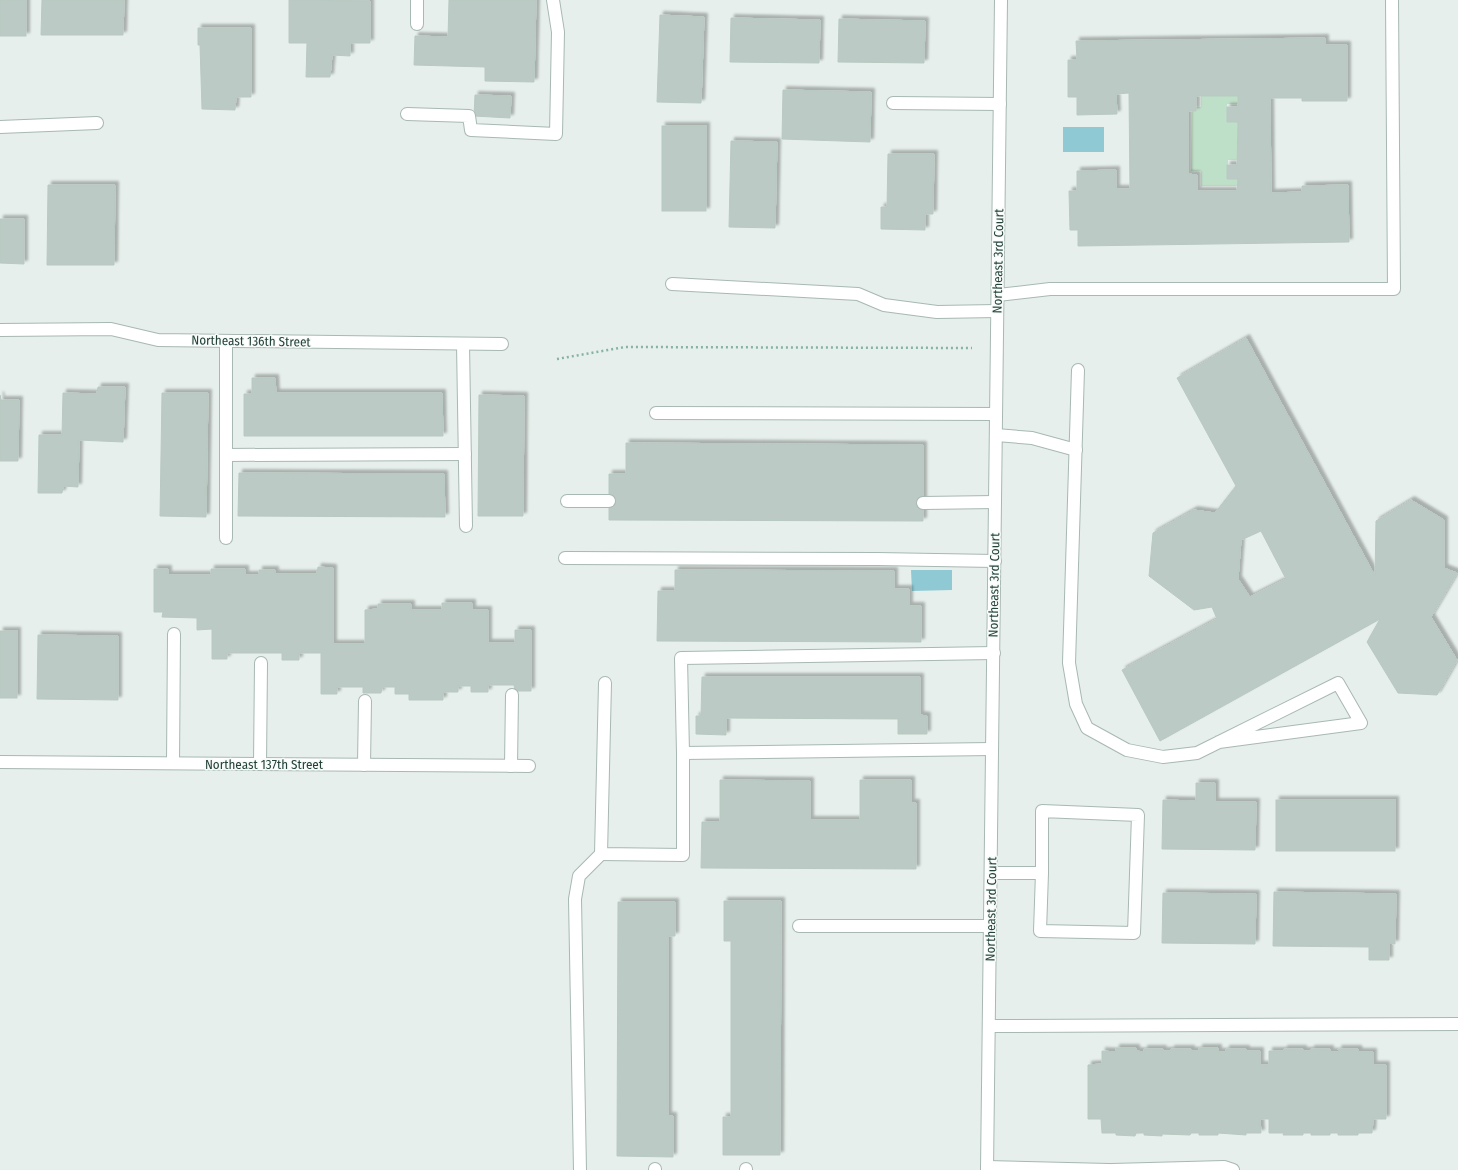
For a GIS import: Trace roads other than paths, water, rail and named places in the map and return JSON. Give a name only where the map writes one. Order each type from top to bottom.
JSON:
[{"type":"street","points":[[417,0],[417,24]]},
{"type":"street","points":[[407,114],[469,116],[471,130],[556,134],[558,32],[552,0]]},
{"type":"street","name":"Northeast 3rd Court","points":[[987,1168],[1001,0]]},
{"type":"street","points":[[998,295],[1050,289],[1394,289],[1392,0]]},
{"type":"street","points":[[893,103],[1000,104]]},
{"type":"street","points":[[0,127],[97,123]]},
{"type":"street","points":[[672,284],[858,294],[884,305],[937,312],[998,311]]},
{"type":"street","name":"Northeast 136th Street","points":[[0,330],[111,329],[158,340],[502,344]]},
{"type":"street","points":[[226,341],[226,538]]},
{"type":"street","points":[[463,344],[466,526]]},
{"type":"street","points":[[1078,370],[1069,663],[1076,704],[1087,728],[1127,750],[1163,758],[1197,753],[1219,742],[1338,683],[1361,723],[1219,742]]},
{"type":"street","points":[[656,413],[996,414]]},
{"type":"street","points":[[996,435],[1032,438],[1076,450]]},
{"type":"street","points":[[226,455],[465,454]]},
{"type":"street","points":[[567,501],[609,501]]},
{"type":"street","points":[[923,503],[995,502]]},
{"type":"street","points":[[565,558],[877,559],[995,562]]},
{"type":"street","points":[[174,634],[174,763]]},
{"type":"street","points":[[601,854],[683,855],[681,658],[994,653]]},
{"type":"street","points":[[260,764],[261,663]]},
{"type":"street","points":[[580,1170],[575,899],[579,876],[601,854],[605,683]]},
{"type":"street","points":[[511,766],[512,695]]},
{"type":"street","points":[[364,765],[365,701]]},
{"type":"street","points":[[683,753],[992,750]]},
{"type":"street","name":"Northeast 137th Street","points":[[0,762],[529,766]]},
{"type":"street","points":[[1042,812],[1138,815],[1134,933],[1040,931],[1042,873],[1042,812]]},
{"type":"street","points":[[991,873],[1042,873]]},
{"type":"street","points":[[798,926],[990,926]]},
{"type":"street","points":[[989,1026],[1458,1024]]},
{"type":"street","points":[[987,1168],[1110,1170],[1224,1167],[1232,1170]]},
{"type":"water","points":[[1063,127],[1104,127],[1104,152],[1063,152]]},
{"type":"water","points":[[911,570],[952,570],[952,590],[912,591]]}]
